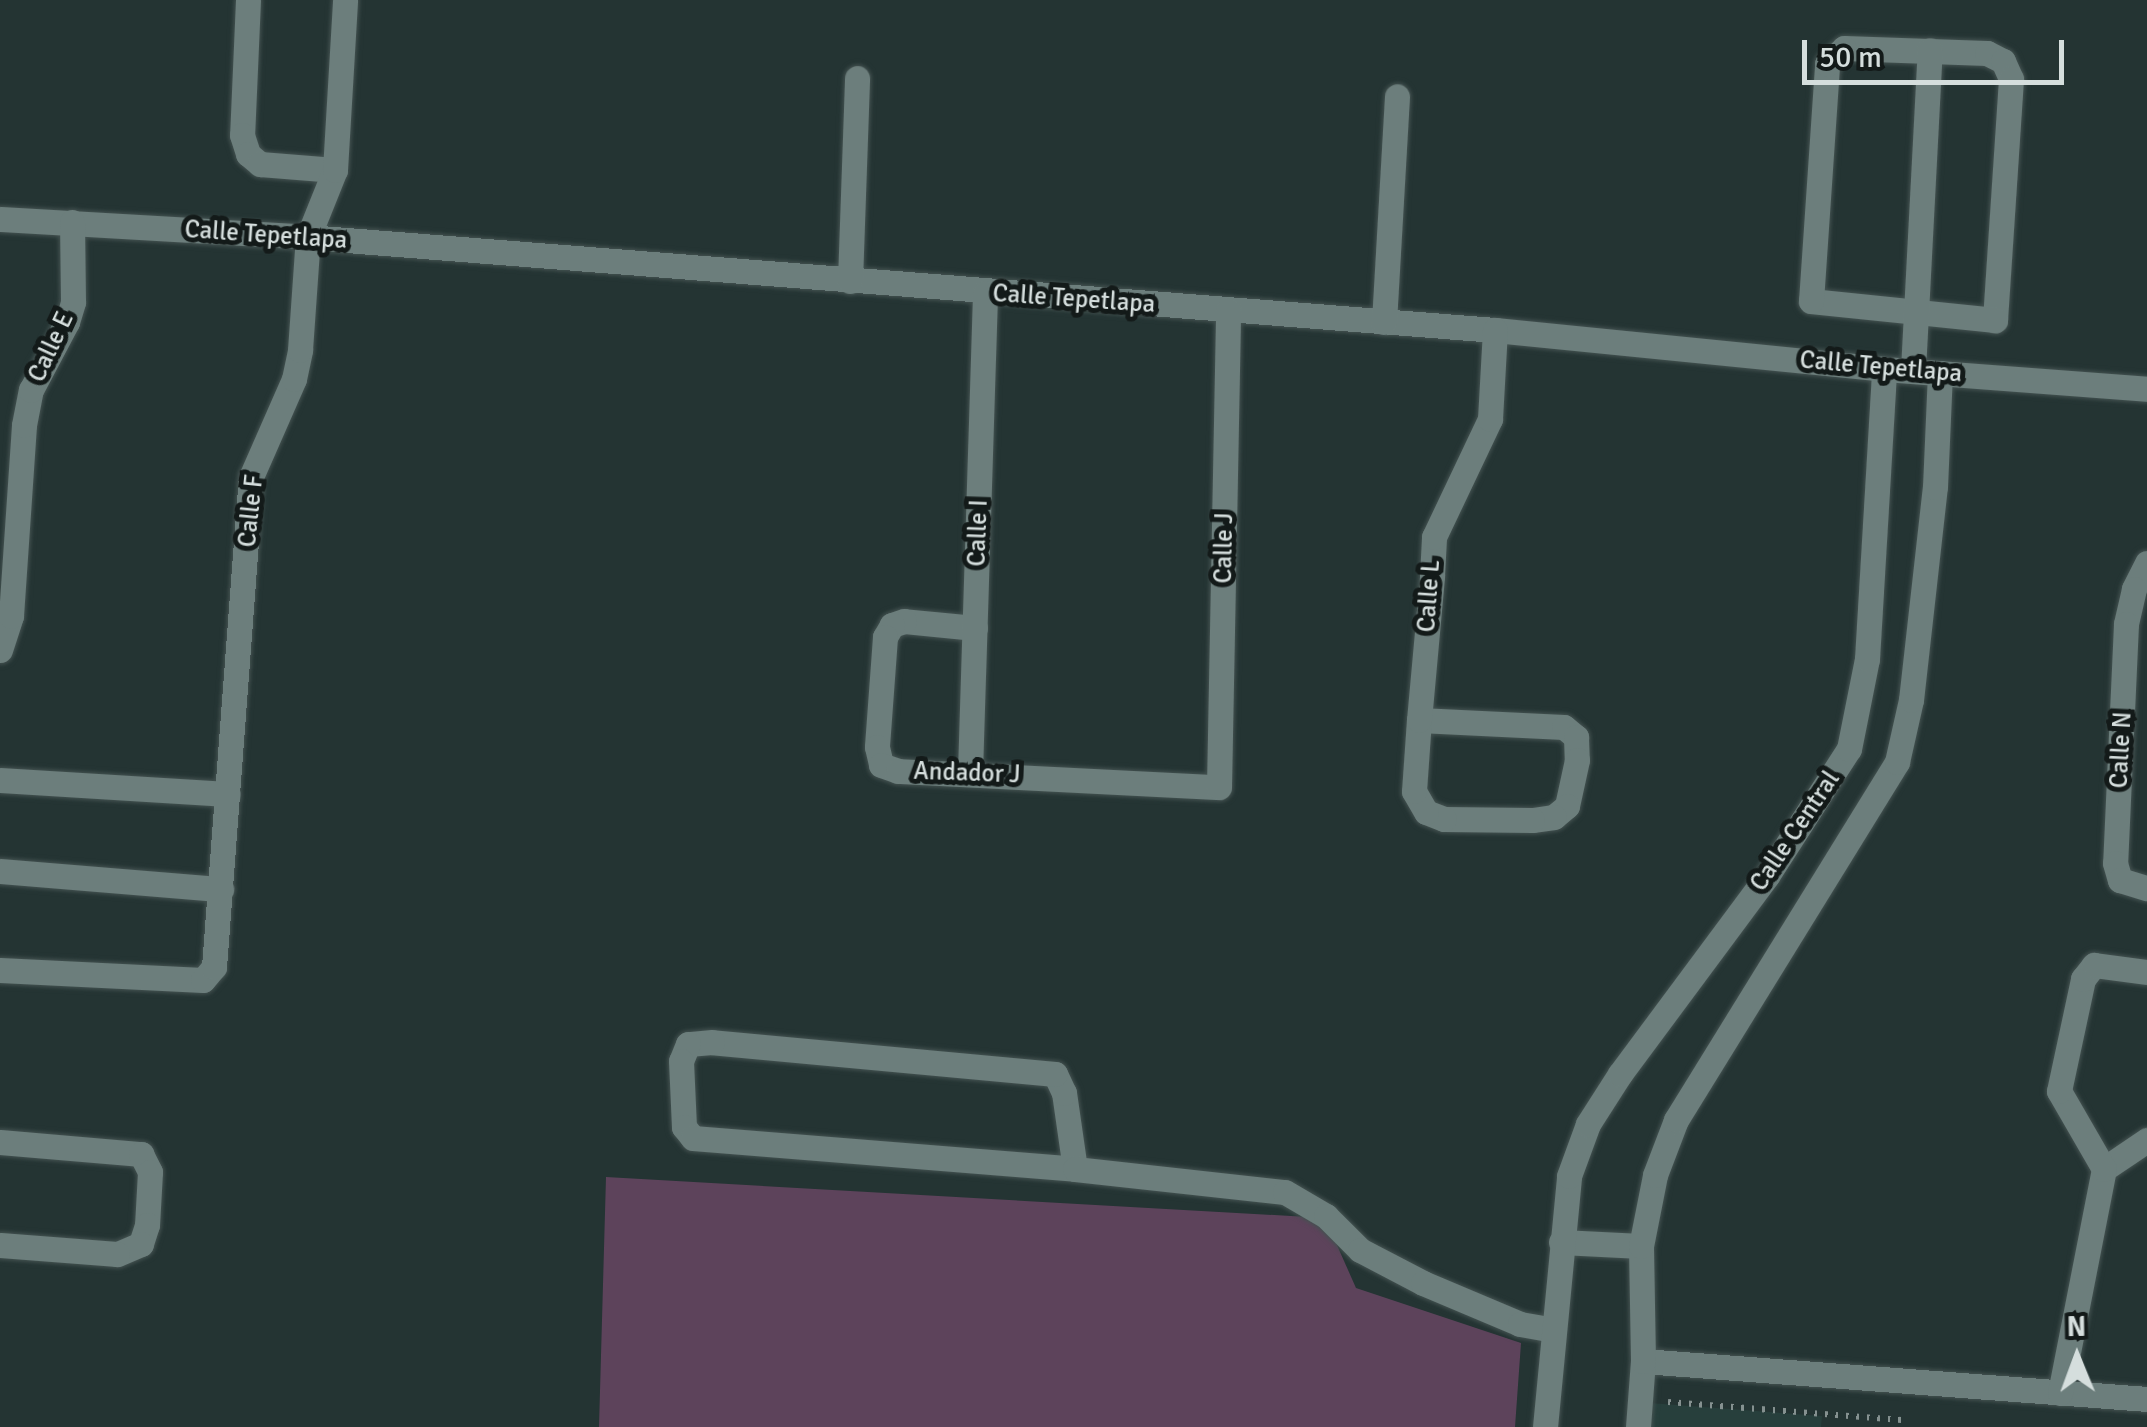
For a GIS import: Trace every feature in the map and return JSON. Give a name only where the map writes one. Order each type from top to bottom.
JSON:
[{"type":"street","points":[[248,0],[242,135],[248,154],[260,164],[334,170]]},
{"type":"street","name":"Calle F","points":[[0,970],[203,980],[214,967],[251,477],[294,380],[308,237],[334,170],[344,0]]},
{"type":"street","points":[[1844,48],[1930,50],[1986,53],[2003,61],[2011,79],[1994,320],[1811,301],[1828,64],[1844,48]]},
{"type":"street","points":[[1913,370],[1930,50]]},
{"type":"street","points":[[850,281],[857,78]]},
{"type":"street","points":[[1384,322],[1397,96]]},
{"type":"street","name":"Calle Tepetlapa","points":[[0,219],[308,237],[1495,330],[1884,369],[2147,388]]},
{"type":"street","name":"Calle E","points":[[0,650],[11,616],[24,426],[31,390],[68,322],[72,302],[72,222]]},
{"type":"street","name":"Calle I","points":[[970,772],[986,293]]},
{"type":"street","name":"Calle J","points":[[1219,787],[1228,310]]},
{"type":"street","name":"Calle L","points":[[1419,720],[1564,727],[1576,737],[1577,760],[1567,806],[1554,817],[1444,819],[1426,812],[1414,792],[1419,720],[1434,537],[1490,419],[1495,330]]},
{"type":"street","name":"Calle Central","points":[[1545,1427],[1569,1176],[1588,1124],[1620,1074],[1767,876],[1850,749],[1867,660],[1884,369]]},
{"type":"street","name":"Calle Central","points":[[1638,1427],[1643,1361],[1641,1246],[1655,1175],[1696,1081],[1772,968],[1897,762],[1911,700],[1935,487],[1940,373]]},
{"type":"street","name":"Calle N","points":[[2147,563],[2134,589],[2126,624],[2115,863],[2120,880],[2147,888]]},
{"type":"street","name":"Andador J","points":[[975,628],[904,621],[892,625],[885,637],[877,747],[882,765],[898,771],[1219,787]]},
{"type":"street","points":[[0,780],[228,794]]},
{"type":"street","points":[[0,871],[221,889]]},
{"type":"street","points":[[2060,1393],[2104,1168],[2060,1091],[2084,979],[2094,965],[2147,972]]},
{"type":"street","points":[[1075,1169],[1064,1094],[1056,1074],[712,1042],[688,1044],[682,1061],[684,1127],[693,1138],[1075,1169],[1285,1192],[1326,1216],[1360,1250],[1423,1284],[1520,1324],[1553,1330]]},
{"type":"street","points":[[2104,1168],[2147,1140]]},
{"type":"street","points":[[0,1142],[140,1154],[150,1172],[147,1225],[141,1244],[118,1254],[0,1245]]},
{"type":"street","points":[[1560,1242],[1641,1246]]},
{"type":"street","points":[[1643,1361],[2147,1399]]},
{"type":"path","points":[[1640,1400],[1901,1420]]},
{"type":"shaded area","points":[[606,1177],[1325,1218],[1356,1288],[1521,1343],[1515,1427],[599,1427]]},
{"type":"shaded area","points":[[1650,1403],[1822,1416],[1821,1427],[1648,1427]]}]
